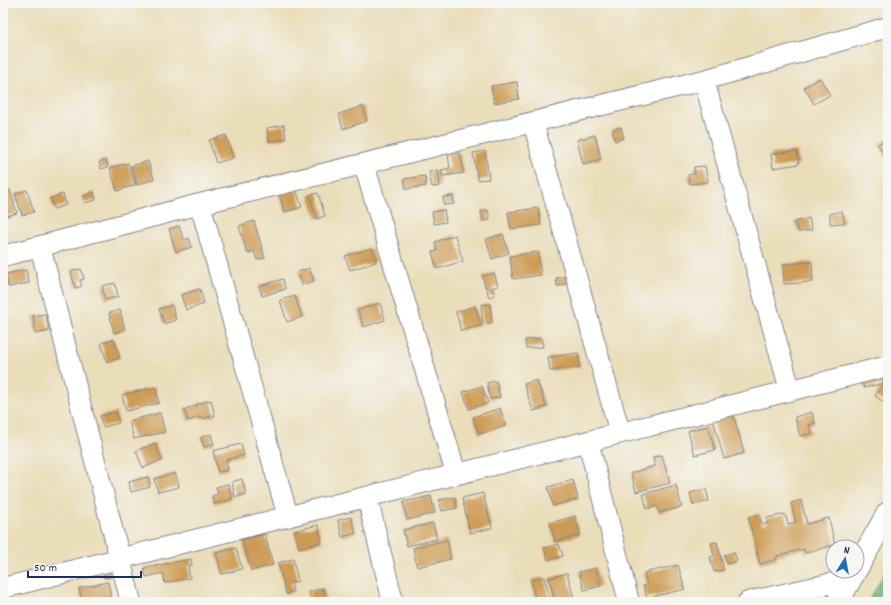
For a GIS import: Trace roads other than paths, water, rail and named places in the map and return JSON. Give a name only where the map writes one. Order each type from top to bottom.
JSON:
[{"type":"main road","points":[[865,554],[888,513]]},
{"type":"main road","points":[[838,602],[851,579]]},
{"type":"street","points":[[3,256],[200,204],[704,80],[888,27]]},
{"type":"street","points":[[704,80],[790,390]]},
{"type":"street","points":[[533,122],[620,433]]},
{"type":"street","points":[[364,164],[456,474]]},
{"type":"street","points":[[200,204],[288,517]]},
{"type":"street","points":[[40,246],[131,602]]},
{"type":"street","points":[[3,588],[888,366]]},
{"type":"street","points":[[588,441],[629,602]]},
{"type":"street","points":[[367,497],[393,602]]},
{"type":"street","points":[[748,602],[832,579]]}]
